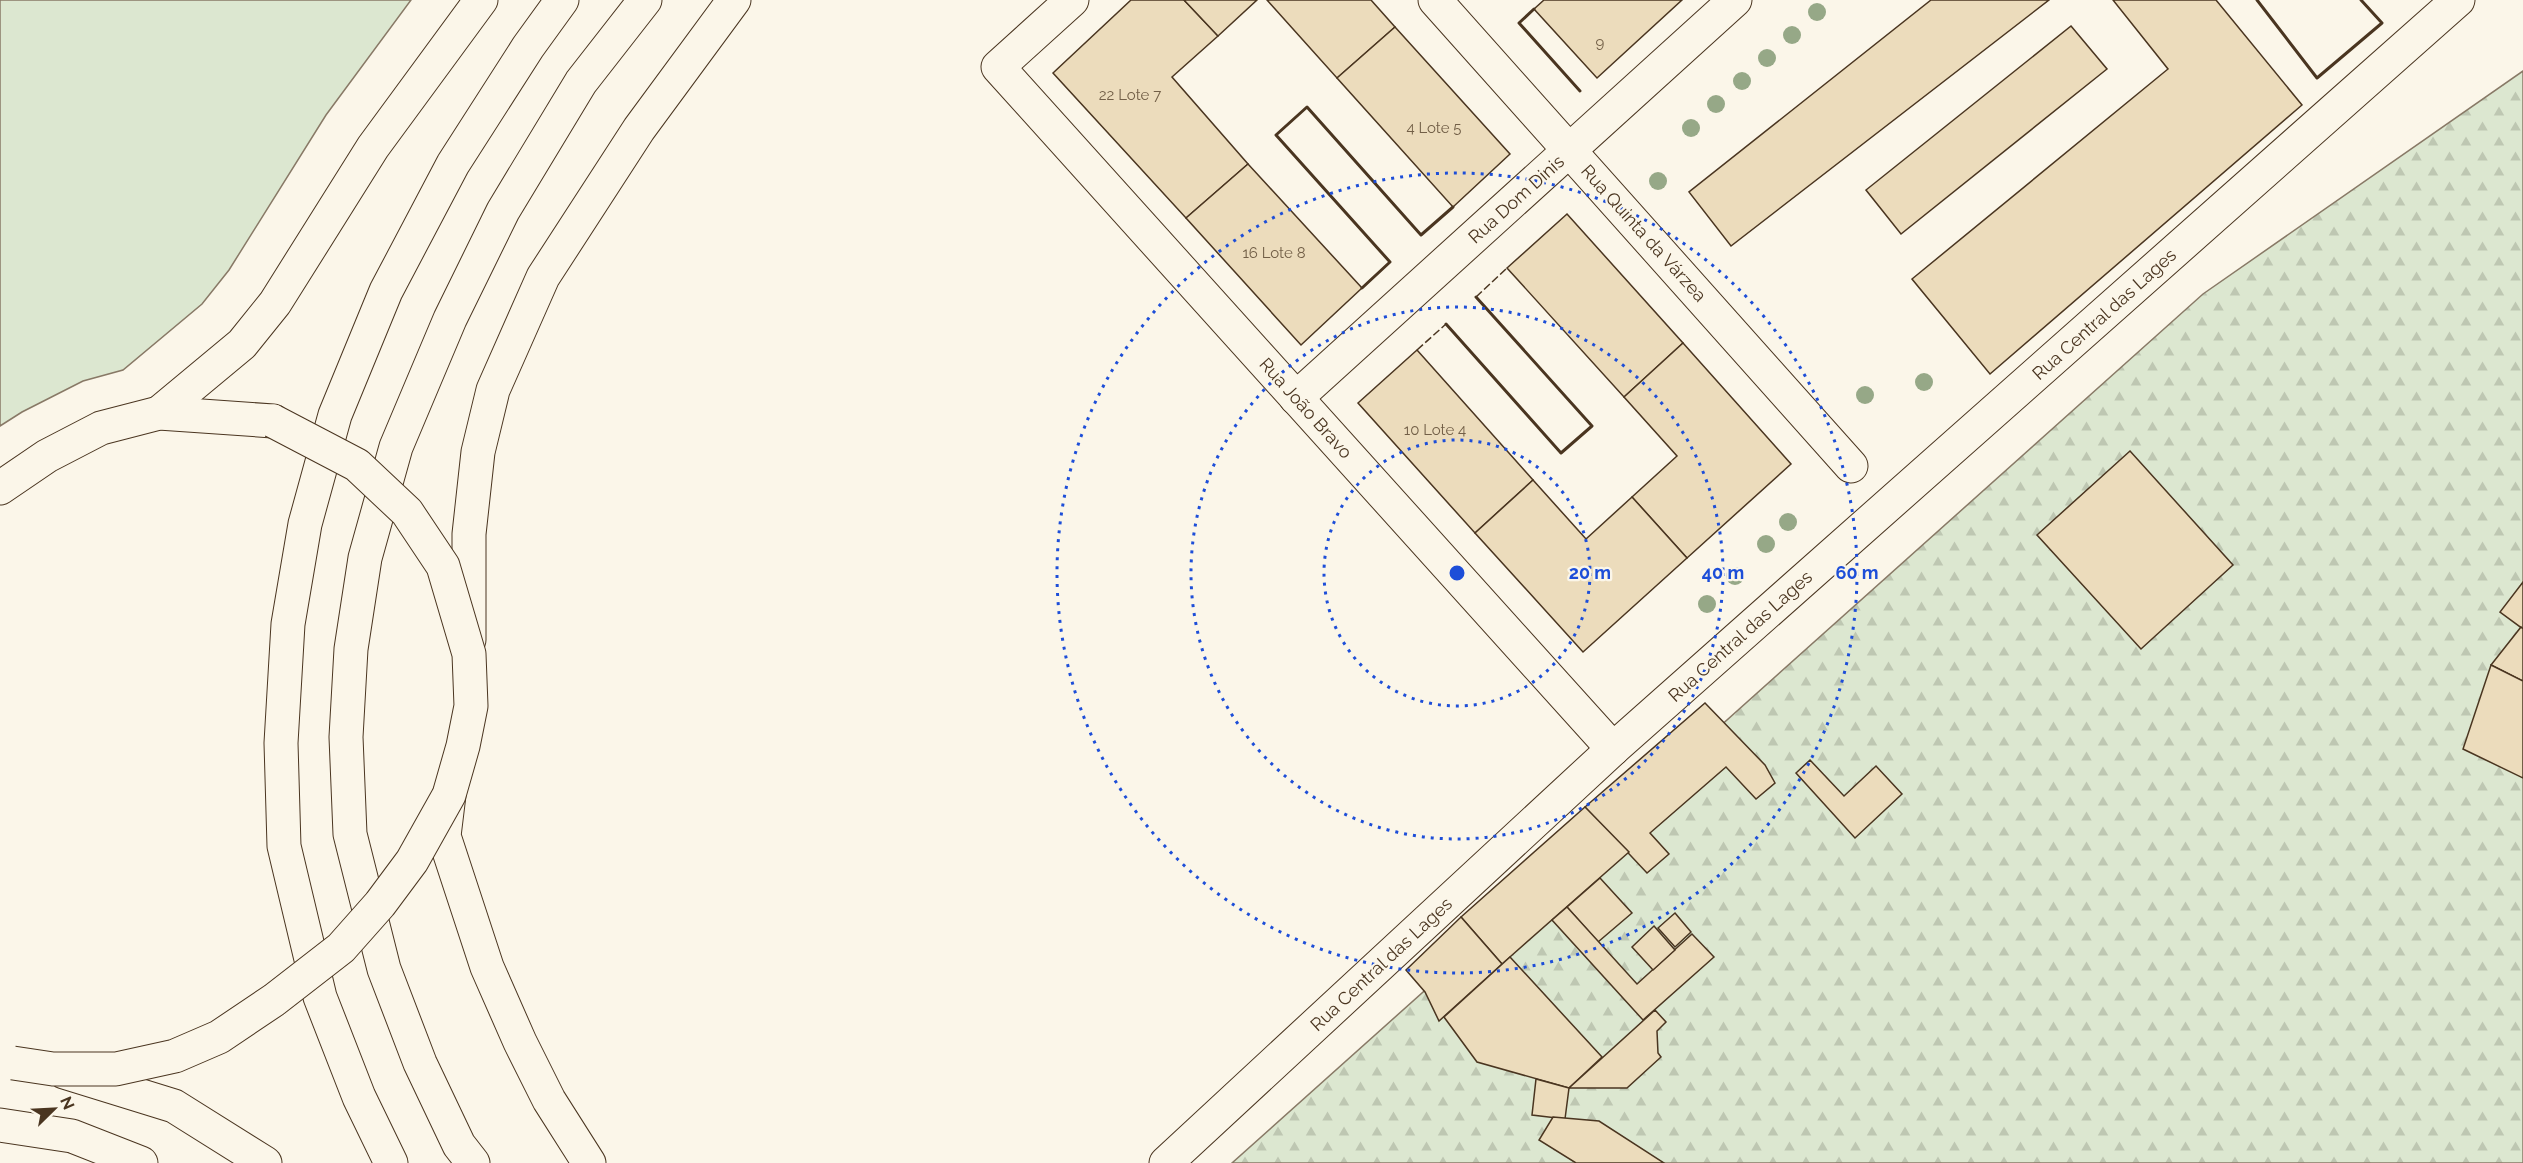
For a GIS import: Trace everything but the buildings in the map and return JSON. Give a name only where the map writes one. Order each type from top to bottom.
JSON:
[{"type":"main road","points":[[159,413],[242,344],[275,303],[373,147],[481,0]]},
{"type":"main road","points":[[392,1163],[359,1097],[320,997],[285,846],[281,743],[288,624],[305,524],[335,415],[386,291],[453,164],[528,47],[562,0]]},
{"type":"main road","points":[[466,1154],[420,1063],[384,969],[350,834],[346,737],[351,649],[365,558],[396,447],[450,319],[503,211],[580,82],[645,0]]},
{"type":"main road","points":[[589,1163],[549,1100],[520,1042],[487,967],[444,836],[449,795],[463,746],[471,706],[469,534],[477,452],[493,390],[543,277],[639,129],[734,0]]},
{"type":"main road","name":"Rua João Bravo","points":[[1072,0],[998,67],[1613,749]]},
{"type":"main road","name":"Rua Quinta da Várzea","points":[[1435,0],[1851,466]]},
{"type":"main road","name":"Rua Dom Dinis","points":[[1296,398],[1735,0]]},
{"type":"main road","name":"Rua Central das Lages","points":[[1166,1163],[1613,749],[2458,0]]},
{"type":"main road","points":[[0,488],[47,456],[101,428],[159,413],[273,421],[357,465],[407,512],[443,566],[469,654]]},
{"type":"main road","points":[[53,1069],[116,1069],[175,1056],[219,1037],[265,1006],[341,948],[380,904],[412,861],[449,795]]},
{"type":"main road","points":[[4,1061],[53,1069],[174,1106],[265,1163]]},
{"type":"main road","points":[[0,1125],[72,1136],[141,1163]]},
{"type":"green space","points":[[0,0],[411,0],[326,115],[229,270],[202,304],[123,370],[83,381],[22,412],[0,426]]},
{"type":"green space","points":[[2523,71],[2523,1163],[1232,1163],[2203,294]]},
{"type":"fence","points":[[1476,297],[1507,268]]},
{"type":"fence","points":[[1417,350],[1446,324]]},
{"type":"wall","points":[[2257,0],[2317,78],[2382,23],[2361,0]]},
{"type":"wall","points":[[1534,9],[1519,23],[1580,91]]},
{"type":"wall","points":[[1362,288],[1390,262],[1276,135],[1307,107],[1421,235],[1453,207]]},
{"type":"wall","points":[[1446,324],[1561,453],[1592,426],[1476,297]]}]
